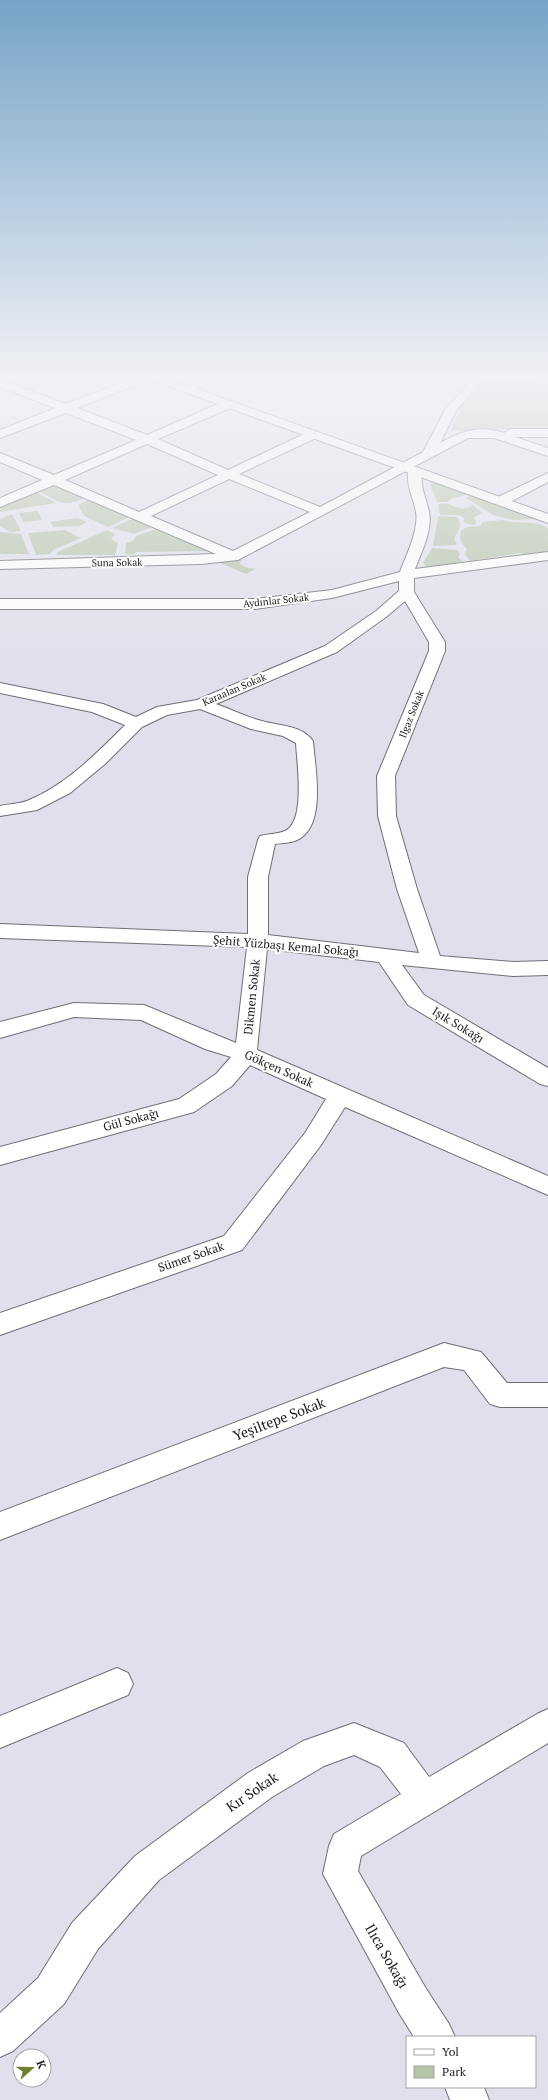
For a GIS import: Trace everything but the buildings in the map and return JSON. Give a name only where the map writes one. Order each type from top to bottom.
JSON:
[{"type":"street","points":[[47,476],[233,556]]},
{"type":"street","points":[[0,503],[61,476]]},
{"type":"street","points":[[141,516],[223,476]]},
{"type":"street","points":[[232,476],[322,512]]},
{"type":"street","name":"Suna Sokak","points":[[0,565],[201,560],[233,556],[397,476]]},
{"type":"street","points":[[406,592],[406,575],[421,533],[423,513],[411,476]]},
{"type":"street","points":[[427,476],[501,501],[548,519]]},
{"type":"street","points":[[501,501],[548,477]]},
{"type":"street","name":"Aydınlar Sokak","points":[[0,604],[255,604],[332,594],[406,575],[521,561],[548,556]]},
{"type":"street","name":"Karaalan Sokak","points":[[0,811],[31,806],[64,789],[99,760],[136,723],[163,711],[201,704],[331,649],[381,614],[406,592]]},
{"type":"street","name":"Ilgaz Sokak","points":[[406,592],[437,642],[437,651],[386,776],[387,816],[407,889],[432,962]]},
{"type":"street","points":[[0,688],[97,708],[136,723]]},
{"type":"street","name":"Dikmen Sokak","points":[[201,704],[257,725],[288,732],[304,741],[308,794],[304,824],[291,836],[267,840],[258,877],[258,941],[246,1054]]},
{"type":"street","name":"Şehit Yüzbaşı Kemal Sokağı","points":[[0,931],[258,941],[432,962],[513,969],[548,968]]},
{"type":"street","name":"Işık Sokağı","points":[[384,955],[416,1000],[548,1078]]},
{"type":"street","name":"Gökçen Sokak","points":[[0,1030],[74,1010],[144,1013],[213,1043],[246,1054],[548,1186]]},
{"type":"street","name":"Gül Sokağı","points":[[0,1156],[186,1106],[224,1080],[246,1054]]},
{"type":"street","name":"Sümer Sokak","points":[[0,1324],[233,1243],[313,1139],[340,1096]]},
{"type":"street","name":"Yeşiltepe Sokak","points":[[0,1526],[444,1355],[472,1360],[500,1395],[548,1395]]},
{"type":"street","points":[[0,1732],[117,1684]]},
{"type":"street","points":[[424,1799],[548,1725]]},
{"type":"street","name":"Kır Sokak","points":[[0,2038],[51,1992],[85,1936],[147,1868],[260,1785],[315,1753],[354,1739],[392,1755],[424,1799]]},
{"type":"street","name":"Ilıca Sokağı","points":[[424,1799],[346,1846],[340,1874],[408,1994],[435,2036]]},
{"type":"street","points":[[464,2088],[470,2100]]},
{"type":"green space","points":[[434,482],[468,494],[452,499],[448,502],[437,502],[430,484]]},
{"type":"green space","points":[[58,483],[87,497],[72,502],[62,503],[39,491]]},
{"type":"green space","points":[[36,492],[56,503],[0,512],[0,508]]},
{"type":"green space","points":[[471,495],[537,519],[513,520],[493,515],[466,498]]},
{"type":"green space","points":[[92,498],[131,516],[108,527],[84,516],[78,505]]},
{"type":"green space","points":[[438,504],[447,504],[463,509],[473,505],[482,513],[473,518],[477,522],[474,525],[464,523],[464,518],[458,515],[440,515]]},
{"type":"green space","points":[[38,511],[42,520],[23,522],[19,513]]},
{"type":"green space","points":[[12,514],[21,531],[11,532],[0,526],[0,519]]},
{"type":"green space","points":[[438,516],[457,517],[459,520],[459,530],[454,538],[457,545],[433,546]]},
{"type":"green space","points":[[78,518],[87,522],[79,526],[53,527],[50,522]]},
{"type":"green space","points":[[134,518],[154,526],[134,534],[112,528]]},
{"type":"green space","points":[[503,520],[532,523],[548,528],[548,551],[533,556],[520,553],[470,561],[465,554],[467,549],[461,540],[460,536],[462,530],[467,527],[480,526],[483,522]]},
{"type":"green space","points":[[159,528],[212,551],[136,552],[135,554],[125,554],[126,543],[133,541],[136,536]]},
{"type":"green space","points":[[65,530],[81,538],[53,550],[50,554],[36,555],[28,533]]},
{"type":"green space","points":[[107,530],[115,534],[111,539],[118,543],[115,555],[56,555],[58,552]]},
{"type":"green space","points":[[0,532],[21,534],[29,554],[0,554]]},
{"type":"green space","points":[[432,548],[457,550],[460,554],[458,557],[463,562],[427,567],[423,563]]},
{"type":"green space","points":[[239,559],[242,560],[239,563],[245,567],[255,569],[246,574],[218,562]]}]
